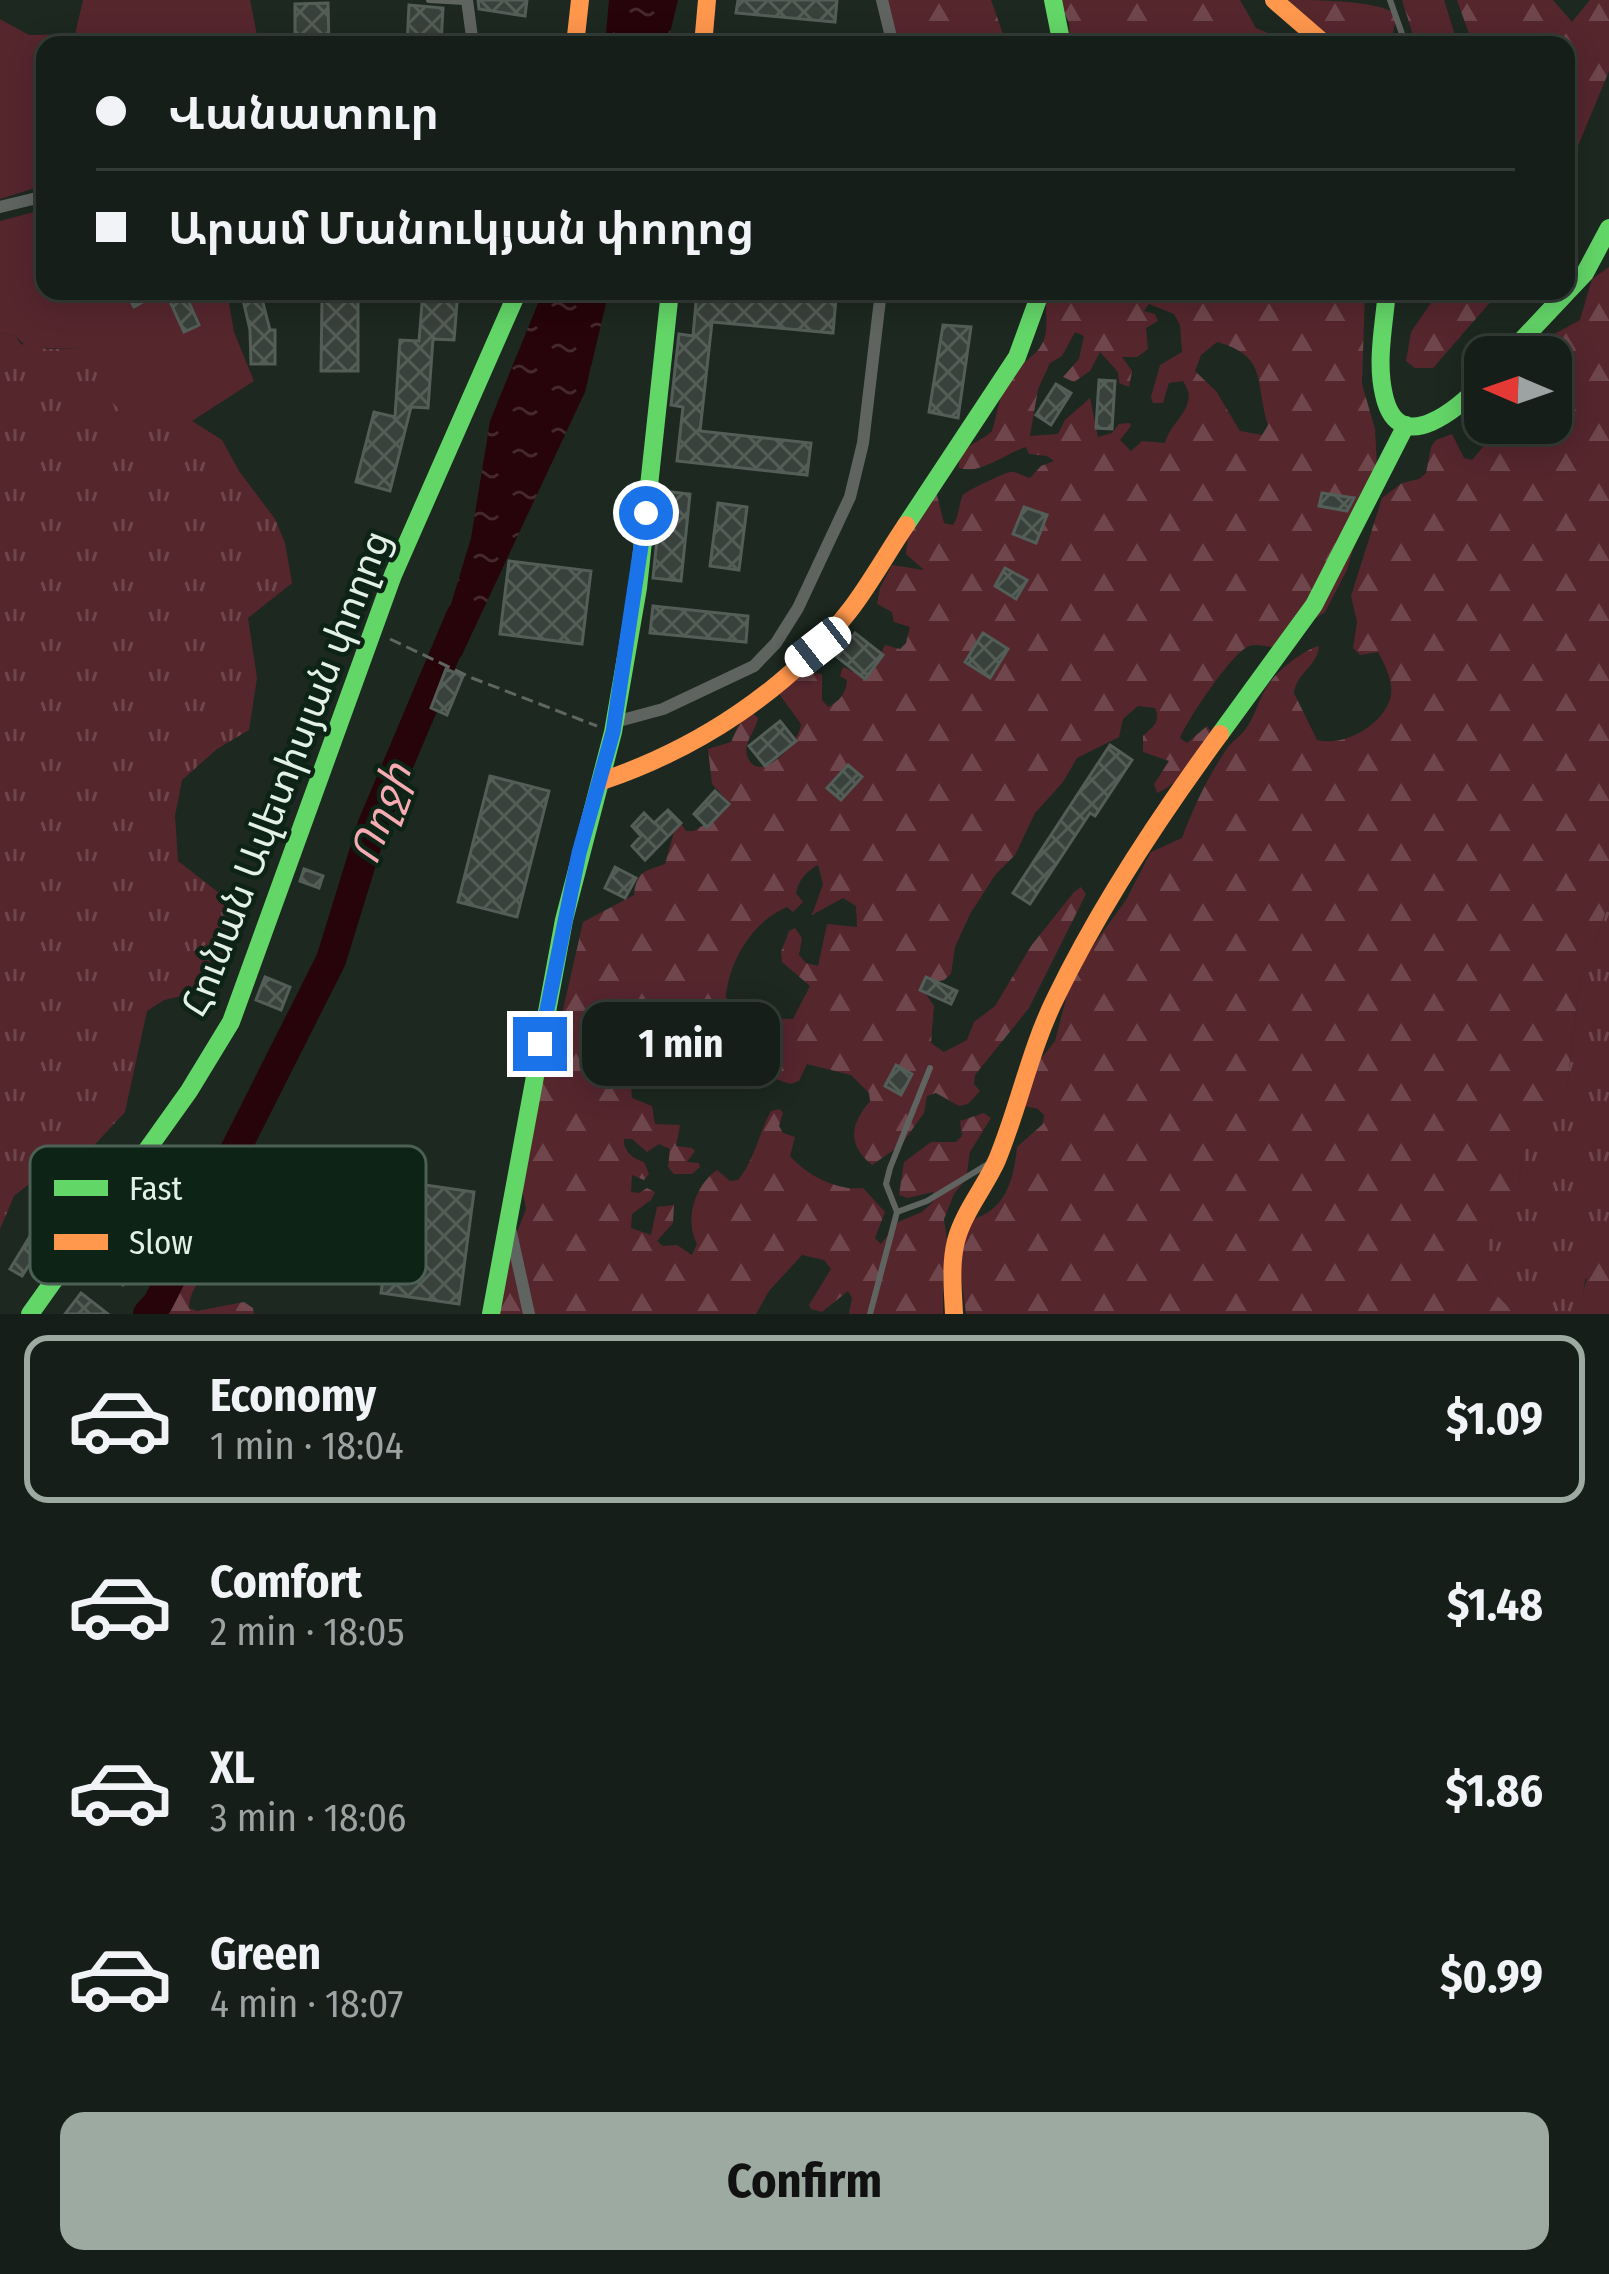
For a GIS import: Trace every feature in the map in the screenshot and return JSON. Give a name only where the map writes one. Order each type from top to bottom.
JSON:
[{"type":"main road","points":[[576,36],[580,0]]},
{"type":"main road","points":[[704,36],[707,0]]},
{"type":"main road","points":[[1053,0],[1060,36]]},
{"type":"main road","points":[[1274,0],[1316,36]]},
{"type":"main road","points":[[1575,284],[1609,228]]},
{"type":"main road","name":"Հունան Ավետիսյան փողոց","points":[[150,1146],[231,1022],[393,575],[514,300]]},
{"type":"main road","points":[[491,1314],[559,942],[614,727],[638,588],[669,300]]},
{"type":"main road","points":[[602,781],[703,735],[818,647],[850,610],[1017,357],[1038,300]]},
{"type":"main road","points":[[1388,300],[1383,386],[1391,413],[1406,424],[1432,425],[1464,402]]},
{"type":"main road","points":[[1526,336],[1560,300]]},
{"type":"main road","points":[[954,1314],[956,1238],[997,1159],[1033,1049],[1095,922],[1171,801],[1314,605],[1406,424]]},
{"type":"main road","name":"Հունան Ավետիսյան փողոց","points":[[30,1314],[51,1284]]},
{"type":"street","points":[[882,0],[891,36]]},
{"type":"street","points":[[467,1],[475,36]]},
{"type":"street","points":[[0,207],[36,198]]},
{"type":"street","points":[[614,727],[754,666],[776,643],[816,573],[850,496],[863,442],[880,300]]},
{"type":"street","points":[[508,1221],[529,1314]]},
{"type":"lane","points":[[429,0],[467,1]]},
{"type":"lane","points":[[1390,0],[1403,36]]},
{"type":"lane","points":[[870,1314],[897,1212],[886,1184],[931,1068]]},
{"type":"lane","points":[[897,1212],[927,1201],[997,1159]]},
{"type":"path","points":[[389,638],[472,679],[614,727]]},
{"type":"green space","points":[[83,0],[250,0],[257,36],[36,36],[36,188],[0,199],[0,19],[29,35],[75,34]]},
{"type":"green space","points":[[884,0],[991,0],[1004,36],[897,36]]},
{"type":"green space","points":[[1059,0],[1240,0],[1256,28],[1275,36],[1070,36]]},
{"type":"green space","points":[[1288,0],[1345,2],[1397,14],[1394,36],[1326,36]]},
{"type":"green space","points":[[1402,0],[1444,0],[1455,36],[1413,36]]},
{"type":"green space","points":[[1457,0],[1553,0],[1572,22],[1590,0],[1609,0],[1609,71],[1575,153],[1575,36],[1470,36]]},
{"type":"green space","points":[[36,211],[36,300],[229,300],[234,332],[254,381],[192,421],[132,423],[113,403],[84,349],[28,348],[15,336],[0,333],[0,221]]},
{"type":"green space","points":[[1609,267],[1609,903],[1580,981],[1567,1085],[1523,1153],[1518,1185],[1498,1213],[1486,1246],[1486,1273],[1492,1290],[1515,1314],[966,1314],[959,1259],[970,1220],[1000,1201],[1010,1182],[1017,1147],[1043,1124],[1044,1115],[1038,1109],[1021,1105],[1031,1071],[1055,1041],[1069,987],[1092,947],[1126,900],[1151,852],[1182,838],[1221,758],[1247,727],[1268,685],[1291,662],[1319,646],[1294,693],[1317,740],[1349,737],[1370,726],[1386,709],[1390,681],[1378,652],[1360,655],[1353,648],[1357,622],[1351,596],[1382,498],[1426,473],[1431,447],[1452,434],[1464,458],[1472,460],[1485,444],[1572,444],[1572,336],[1551,336],[1580,320],[1592,279]]},
{"type":"green space","points":[[1047,300],[1365,300],[1362,384],[1375,429],[1377,466],[1347,570],[1325,612],[1272,647],[1251,646],[1237,655],[1180,738],[1187,743],[1207,726],[1212,733],[1189,767],[1166,788],[1157,793],[1154,784],[1169,761],[1143,752],[1143,736],[1156,721],[1155,708],[1138,706],[1123,719],[1119,737],[1077,758],[1035,813],[1015,855],[995,875],[970,914],[955,947],[951,974],[927,984],[924,991],[934,1006],[931,1043],[944,1052],[967,1040],[974,1022],[995,1006],[1031,946],[1081,887],[1086,894],[1029,1008],[975,1075],[974,1084],[980,1091],[968,1104],[959,1106],[936,1093],[927,1096],[924,1113],[901,1145],[872,1165],[858,1149],[854,1133],[870,1101],[869,1093],[851,1075],[807,1064],[799,1081],[790,1084],[773,1078],[764,1055],[736,1056],[704,1043],[696,1049],[689,1076],[672,1056],[611,1059],[614,1070],[630,1076],[632,1098],[652,1106],[655,1124],[680,1125],[676,1146],[692,1148],[695,1151],[687,1162],[700,1167],[692,1174],[674,1174],[668,1167],[670,1149],[659,1144],[647,1152],[632,1139],[624,1139],[627,1151],[644,1162],[649,1174],[644,1180],[632,1175],[631,1192],[647,1188],[655,1192],[632,1214],[631,1228],[651,1235],[657,1207],[674,1205],[673,1223],[657,1241],[663,1246],[677,1245],[692,1255],[697,1244],[692,1214],[698,1194],[717,1170],[730,1181],[738,1180],[771,1111],[780,1109],[779,1126],[795,1137],[790,1156],[797,1163],[833,1184],[863,1188],[885,1212],[875,1238],[881,1244],[898,1222],[934,1201],[933,1192],[908,1198],[899,1195],[904,1162],[931,1142],[956,1142],[962,1136],[960,1121],[984,1113],[991,1118],[970,1152],[966,1179],[944,1219],[949,1255],[943,1274],[943,1314],[849,1314],[852,1298],[848,1291],[822,1312],[811,1309],[831,1269],[824,1260],[802,1255],[769,1291],[756,1314],[498,1314],[510,1250],[526,1209],[521,1183],[540,1080],[554,1049],[583,922],[634,895],[643,873],[665,864],[681,823],[686,831],[694,831],[723,813],[723,796],[712,784],[708,749],[731,742],[751,712],[758,718],[747,746],[752,764],[768,765],[794,742],[801,724],[775,688],[797,670],[822,674],[822,700],[828,707],[846,689],[847,680],[840,676],[843,667],[870,673],[885,645],[900,649],[906,643],[910,627],[894,622],[892,612],[877,604],[892,565],[924,570],[906,554],[908,536],[928,497],[937,495],[944,523],[953,525],[966,493],[1010,472],[1030,478],[1054,461],[1029,454],[1026,447],[984,466],[959,468],[962,454],[992,431],[1004,389],[1012,374],[1042,345]],"holes":[[[1149,304],[1174,314],[1180,325],[1182,352],[1160,365],[1151,397],[1153,403],[1163,403],[1169,383],[1183,381],[1189,398],[1165,443],[1142,441],[1131,451],[1120,440],[1130,423],[1098,437],[1090,398],[1065,420],[1058,434],[1030,436],[1038,389],[1050,363],[1062,356],[1075,332],[1084,336],[1079,359],[1063,377],[1074,382],[1090,371],[1100,352],[1118,372],[1119,383],[1129,387],[1132,371],[1122,357],[1137,357],[1148,349],[1146,328],[1158,321],[1155,314],[1144,311]],[[1217,342],[1245,355],[1257,373],[1268,425],[1262,435],[1240,431],[1216,391],[1195,371],[1201,355]],[[818,865],[823,884],[812,915],[843,898],[856,906],[857,927],[827,924],[818,966],[799,955],[802,938],[795,928],[789,931],[782,962],[810,986],[793,1019],[766,1016],[726,998],[744,944],[775,913],[787,907],[793,912],[803,902],[797,888]]]},
{"type":"green space","points":[[1433,300],[1492,300],[1433,368],[1415,368],[1406,361],[1411,332]]},
{"type":"green space","points":[[0,333],[15,336],[21,344],[47,349],[84,349],[99,374],[175,421],[192,421],[222,440],[275,519],[292,583],[248,618],[257,678],[249,730],[217,749],[182,780],[175,816],[178,861],[223,896],[229,913],[223,960],[213,975],[182,996],[147,1011],[125,1112],[93,1146],[30,1146],[30,1184],[14,1196],[0,1229]]},
{"type":"green space","points":[[1609,903],[1609,1250],[1585,1280],[1581,1314],[1515,1314],[1492,1290],[1486,1273],[1486,1246],[1498,1213],[1518,1185],[1523,1153],[1567,1085],[1580,981]]},
{"type":"green space","points":[[1609,1250],[1609,1314],[1581,1314],[1590,1270]]},
{"type":"green space","points":[[197,1284],[189,1308],[197,1311],[244,1302],[254,1314],[147,1314],[158,1287]]},
{"type":"water","points":[[609,0],[678,0],[669,36],[606,36]]},
{"type":"water","points":[[539,300],[607,300],[585,392],[461,657],[438,647],[471,538],[490,421]]},
{"type":"building","points":[[478,0],[527,0],[525,16],[479,9]]},
{"type":"building","points":[[738,0],[837,0],[835,22],[736,13]]},
{"type":"building","points":[[328,3],[329,36],[295,36],[295,4]]},
{"type":"building","points":[[409,5],[443,8],[441,36],[407,36]]},
{"type":"building","points":[[169,300],[188,300],[199,325],[184,332]]},
{"type":"building","points":[[243,300],[262,300],[270,330],[275,330],[275,364],[251,364]]},
{"type":"building","points":[[322,300],[358,300],[358,371],[321,371]]},
{"type":"building","points":[[422,300],[457,300],[454,340],[433,339],[428,408],[411,407],[390,491],[356,482],[374,412],[395,417],[400,340],[419,341]]},
{"type":"building","points":[[696,300],[836,300],[833,333],[712,322],[700,431],[811,443],[807,475],[677,461],[683,407],[671,405],[679,334],[693,336]]},
{"type":"building","points":[[943,325],[971,327],[958,418],[929,412]]},
{"type":"building","points":[[1099,380],[1115,381],[1112,429],[1096,428]]},
{"type":"building","points":[[1056,384],[1071,393],[1051,425],[1036,415]]},
{"type":"building","points":[[662,491],[690,494],[681,581],[653,578]]},
{"type":"building","points":[[1322,493],[1354,498],[1347,511],[1319,506]]},
{"type":"building","points":[[718,503],[747,507],[739,570],[710,566]]},
{"type":"building","points":[[1024,507],[1047,515],[1036,543],[1013,534]]},
{"type":"building","points":[[509,561],[591,571],[582,644],[500,634]]},
{"type":"building","points":[[1005,568],[1027,580],[1016,599],[995,586]]},
{"type":"building","points":[[653,606],[748,616],[746,642],[650,633]]},
{"type":"building","points":[[855,633],[883,655],[865,679],[837,657]]},
{"type":"building","points":[[983,633],[1008,649],[990,678],[965,662]]},
{"type":"building","points":[[446,669],[463,676],[447,715],[431,708]]},
{"type":"building","points":[[780,721],[796,741],[765,766],[749,746]]},
{"type":"building","points":[[1110,745],[1132,760],[1095,816],[1090,813],[1030,904],[1013,893]]},
{"type":"building","points":[[848,765],[862,777],[841,800],[827,788]]},
{"type":"building","points":[[490,776],[549,791],[517,917],[458,902]]},
{"type":"building","points":[[715,791],[729,804],[707,827],[694,814]]},
{"type":"building","points":[[668,810],[681,823],[645,860],[632,846],[641,836],[632,826],[644,813],[654,823]]},
{"type":"building","points":[[615,867],[636,878],[625,898],[605,888]]},
{"type":"building","points":[[304,869],[323,876],[319,888],[300,881]]},
{"type":"building","points":[[265,977],[290,987],[281,1010],[256,1000]]},
{"type":"building","points":[[926,977],[957,991],[951,1004],[920,990]]},
{"type":"building","points":[[896,1065],[912,1074],[901,1095],[885,1086]]},
{"type":"building","points":[[426,1185],[474,1192],[459,1304],[381,1293],[382,1284],[426,1284]]},
{"type":"building","points":[[30,1236],[30,1264],[22,1276],[10,1269]]},
{"type":"building","points":[[81,1293],[108,1314],[65,1314]]},
{"type":"waterway","name":"Ողջի","points":[[237,1146],[331,960],[373,824],[461,616]]},
{"type":"waterway","name":"Ողջի","points":[[148,1314],[168,1284]]},
{"type":"traffic: fast","points":[[1053,0],[1060,36]]},
{"type":"traffic: fast","points":[[1575,284],[1609,228]]},
{"type":"traffic: fast","points":[[150,1146],[231,1022],[393,575],[514,300]]},
{"type":"traffic: fast","points":[[491,1314],[564,920],[613,732],[638,588],[669,300]]},
{"type":"traffic: fast","points":[[906,525],[1017,357],[1038,300]]},
{"type":"traffic: fast","points":[[1386,300],[1381,370],[1392,415],[1416,426],[1432,422],[1464,400]]},
{"type":"traffic: fast","points":[[1526,336],[1560,300]]},
{"type":"traffic: fast","points":[[1220,734],[1314,605],[1406,425]]},
{"type":"traffic: fast","points":[[30,1314],[51,1284]]},
{"type":"traffic: slow","points":[[576,36],[580,0]]},
{"type":"traffic: slow","points":[[704,36],[707,0]]},
{"type":"traffic: slow","points":[[1274,0],[1316,36]]},
{"type":"traffic: slow","points":[[602,781],[706,734],[769,691],[850,610],[906,525]]},
{"type":"traffic: slow","points":[[954,1314],[956,1241],[997,1160],[1047,1017],[1112,895],[1220,734]]},
{"type":"route","points":[[540,1044],[579,853],[613,732],[646,513]]}]
